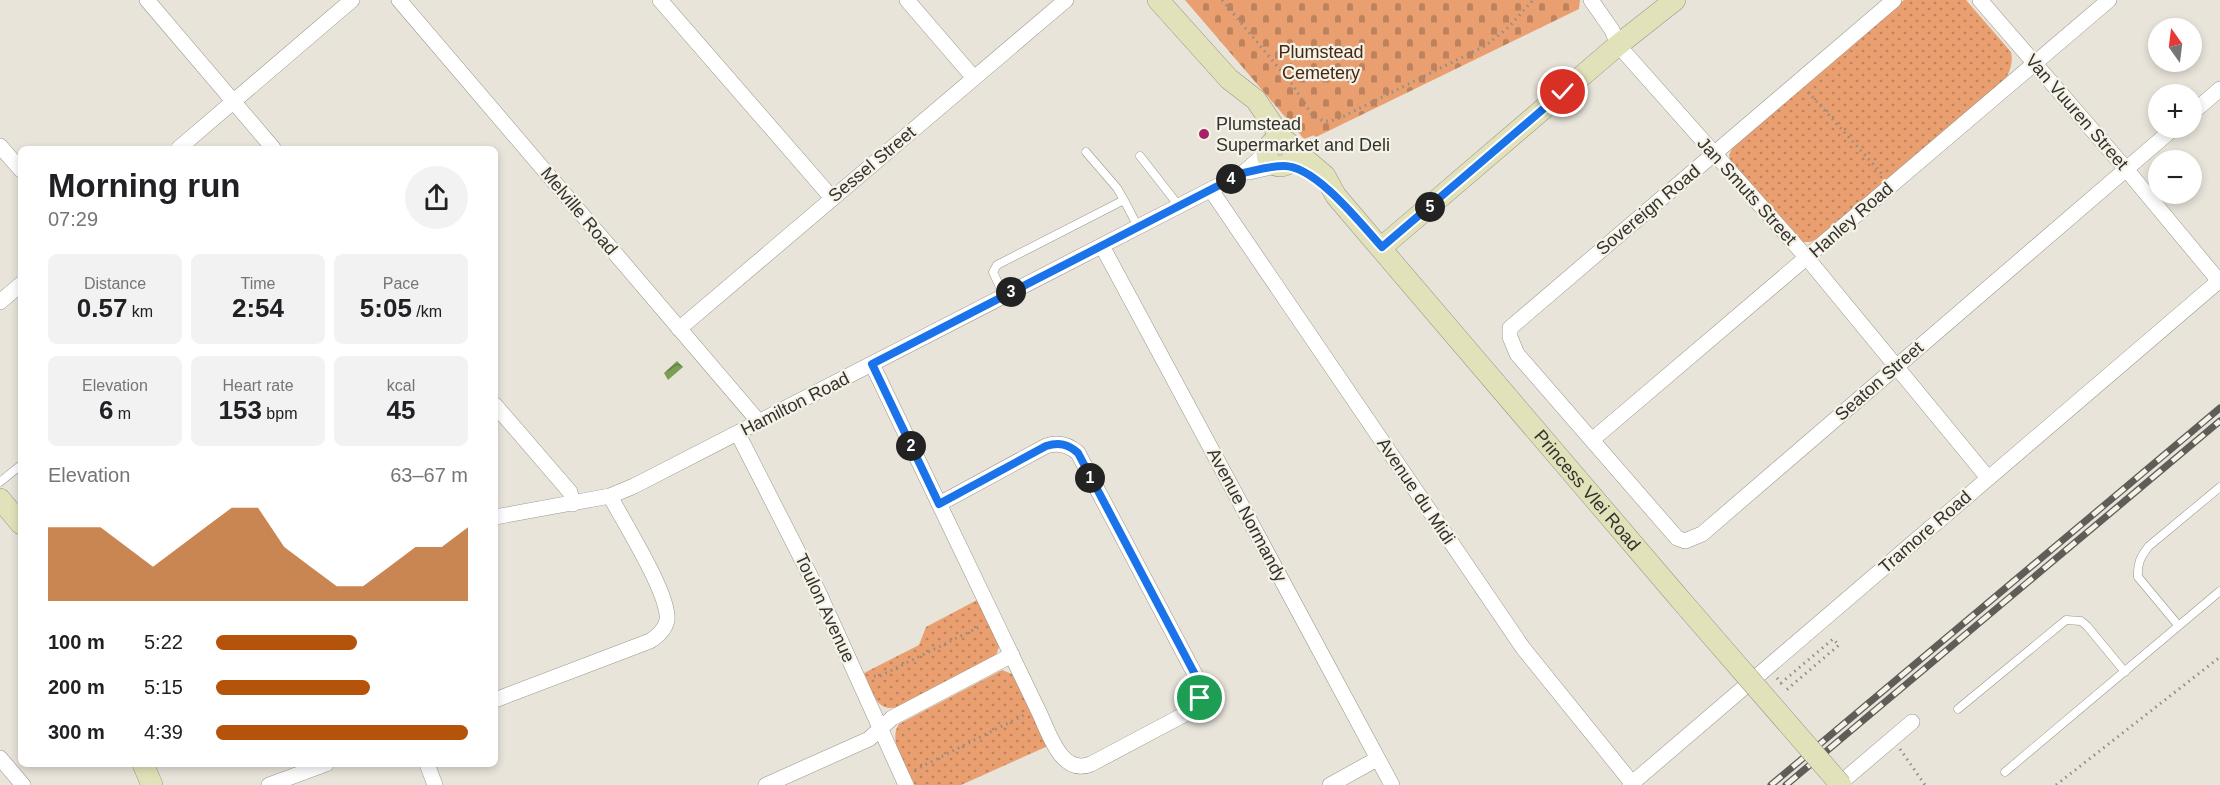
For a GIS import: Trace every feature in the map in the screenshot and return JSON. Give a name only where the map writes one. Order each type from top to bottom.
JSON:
[{"type":"street","points":[[147,0],[271,146]]},
{"type":"street","points":[[181,146],[352,0]]},
{"type":"street","name":"Melville Road","points":[[399,0],[759,422]]},
{"type":"street","points":[[660,0],[832,198]]},
{"type":"street","points":[[907,0],[974,78]]},
{"type":"street","name":"Sessel Street","points":[[679,329],[1066,0]]},
{"type":"street","points":[[1158,0],[1229,79],[1256,100],[1278,153]]},
{"type":"street","name":"Jan Smuts Street","points":[[1591,0],[1612,30],[1618,45],[1807,258],[1988,478]]},
{"type":"street","points":[[1382,247],[1618,45],[1675,0]]},
{"type":"street","name":"Sovereign Road","points":[[1592,440],[1517,354],[1510,337],[1510,328],[1894,0]]},
{"type":"street","name":"Van Vuuren Street","points":[[1980,0],[2220,281]]},
{"type":"street","name":"Hanley Road","points":[[1592,440],[2109,0]]},
{"type":"street","points":[[2202,104],[2220,88]]},
{"type":"street","name":"Seaton Street","points":[[1592,440],[1677,538],[1685,541],[1693,539],[1710,527],[2162,138]]},
{"type":"street","points":[[0,146],[18,167]]},
{"type":"street","name":"Princess Vlei Road","points":[[1278,153],[1336,196],[1382,247],[1839,785]]},
{"type":"street","name":"Hamilton Road","points":[[498,516],[610,496],[738,434],[1211,190],[1278,153]]},
{"type":"street","name":"Avenue du Midi","points":[[1211,190],[1523,648],[1631,784]]},
{"type":"street","name":"Avenue Normandy","points":[[1102,246],[1392,785]]},
{"type":"street","name":"Tramore Road","points":[[1631,784],[2220,281]]},
{"type":"street","points":[[0,302],[18,287]]},
{"type":"street","points":[[872,364],[994,619],[1063,759],[1074,766],[1086,767],[1189,712],[1197,704],[1200,687],[1073,449],[1062,444],[1046,446],[939,504]]},
{"type":"street","points":[[498,408],[570,492],[573,504]]},
{"type":"street","name":"Toulon Avenue","points":[[738,434],[819,593],[904,781]]},
{"type":"street","points":[[498,699],[650,641],[663,630],[667,613],[660,591],[610,496]]},
{"type":"street","points":[[0,499],[18,520]]},
{"type":"street","points":[[766,785],[869,739],[892,718],[1012,655]]},
{"type":"street","points":[[1839,785],[1912,722]]},
{"type":"street","points":[[0,758],[23,785]]},
{"type":"street","points":[[1329,785],[1377,759]]},
{"type":"street","points":[[144,767],[152,785]]},
{"type":"street","points":[[269,785],[318,767]]},
{"type":"street","points":[[428,767],[435,785]]},
{"type":"lane","points":[[1086,153],[1117,188],[1138,227]]},
{"type":"lane","points":[[1140,156],[1179,206]]},
{"type":"lane","points":[[1004,296],[994,274],[995,266],[1124,200]]},
{"type":"lane","points":[[0,482],[18,467]]},
{"type":"lane","points":[[2178,625],[2138,577],[2141,556],[2149,546],[2220,487]]},
{"type":"lane","points":[[2005,772],[2220,591]]},
{"type":"lane","points":[[1958,709],[2066,620],[2073,619],[2087,626],[2125,672]]},
{"type":"path","points":[[1222,0],[1292,84],[1312,115],[1323,122],[1331,122],[1342,117],[1485,46],[1509,27],[1533,0]]},
{"type":"path","points":[[1799,81],[1892,185]]},
{"type":"path","points":[[857,676],[880,676],[994,619]]},
{"type":"path","points":[[1784,692],[1839,645],[1833,639],[1786,679]]},
{"type":"path","points":[[2056,785],[2220,657]]},
{"type":"path","points":[[904,781],[1038,708]]},
{"type":"path","points":[[1893,739],[1925,785]]},
{"type":"green space","name":"Plumstead Cemetery","points":[[1185,0],[1580,0],[1579,9],[1316,137],[1314,135],[1304,139]]},
{"type":"green space","points":[[1904,0],[1966,0],[2011,52],[2012,62],[2009,72],[2006,78],[1815,240],[1801,242],[1731,162],[1729,155],[1734,144]]},
{"type":"green space","points":[[977,600],[998,642],[996,655],[897,707],[890,708],[879,703],[864,673],[919,645],[926,627]]},
{"type":"green space","points":[[1002,670],[1012,674],[1048,746],[961,785],[915,785],[897,746],[895,738],[899,724]]},
{"type":"water","points":[[677,361],[683,367],[668,380],[664,373]]},
{"type":"railway","points":[[1771,785],[2220,408]]},
{"type":"railway","points":[[1786,785],[2220,421]]},
{"type":"place","name":"Plumstead Supermarket and Deli","points":[[1204,134]]},
{"type":"route","points":[[1200,698],[1199,682],[1078,453],[1062,444],[1046,446],[939,504],[872,364],[1243,173],[1269,166],[1295,167],[1311,176],[1336,196],[1382,247],[1563,92]]}]
